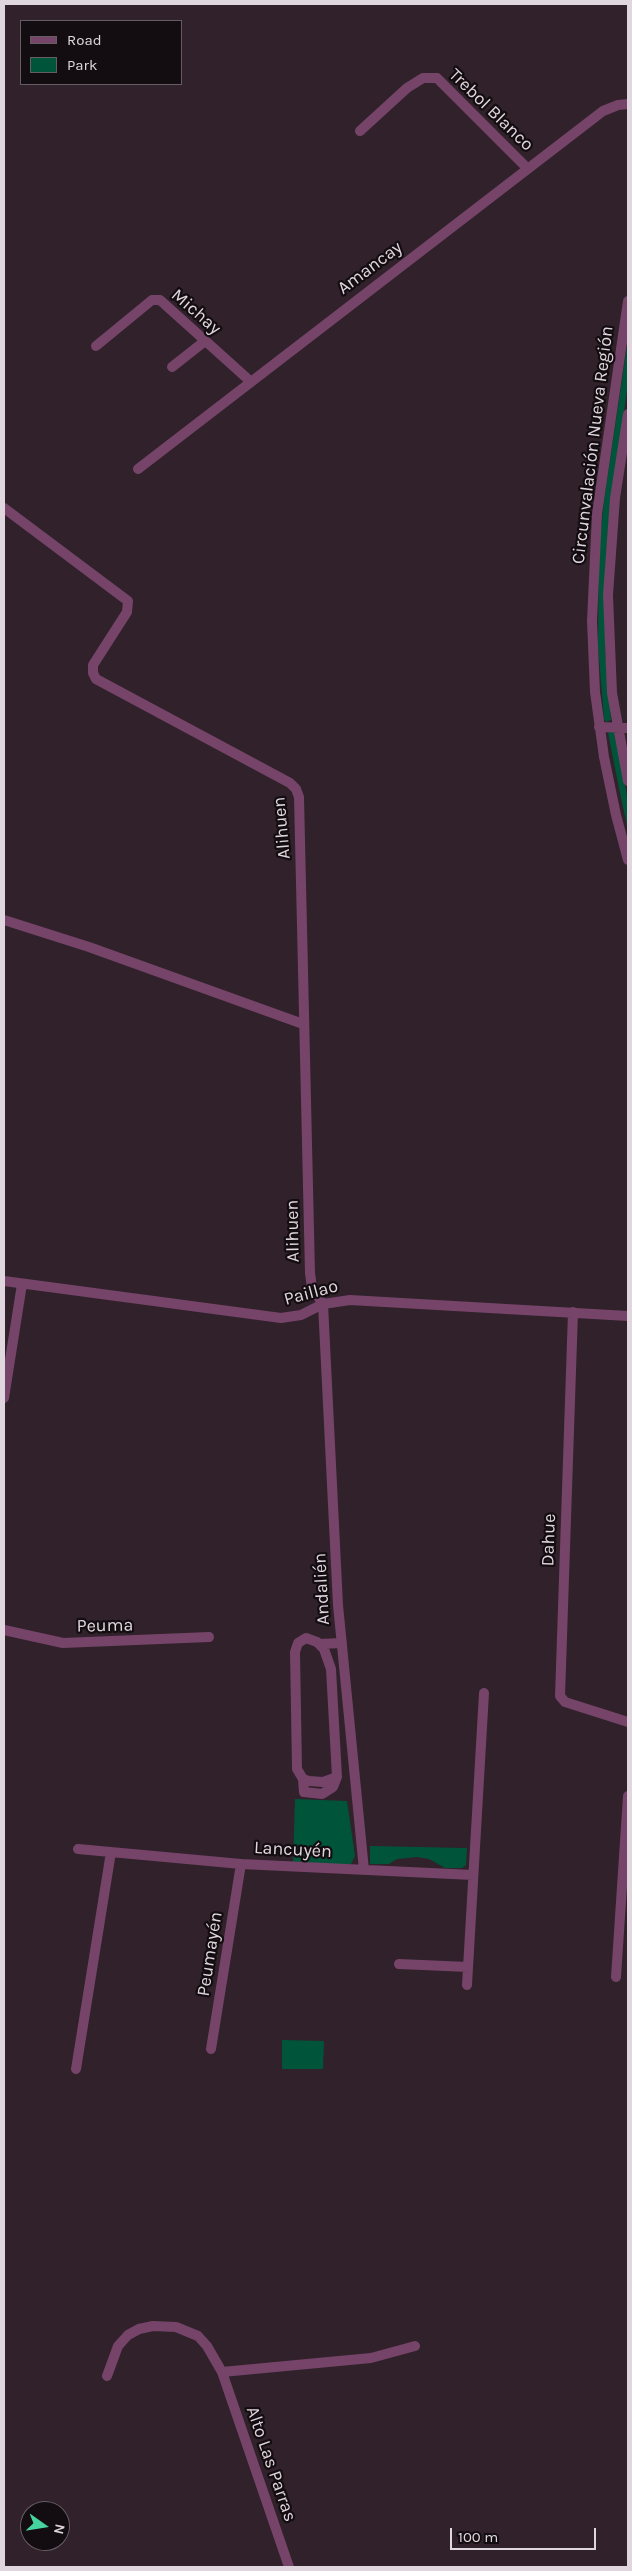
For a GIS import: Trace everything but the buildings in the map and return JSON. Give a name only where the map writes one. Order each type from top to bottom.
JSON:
[{"type":"street","name":"Trebol Blanco","points":[[360,131],[407,88],[422,78],[437,78],[528,169]]},
{"type":"street","name":"Amancay","points":[[138,469],[603,111],[618,105],[628,104]]},
{"type":"street","name":"Michay","points":[[96,346],[152,300],[160,300],[250,381]]},
{"type":"street","name":"Circunvalación Nueva Región","points":[[628,301],[601,478],[594,549],[592,638],[599,727],[609,786],[628,860]]},
{"type":"street","points":[[172,367],[205,341]]},
{"type":"street","name":"Circunvalación Nueva Región","points":[[628,414],[615,498],[608,595],[612,693],[624,728],[628,781]]},
{"type":"street","name":"Alihuen","points":[[4,508],[128,601],[127,612],[93,665],[93,673],[96,679],[290,783],[296,789],[299,798],[310,1273],[312,1288],[322,1304]]},
{"type":"street","points":[[599,727],[624,728]]},
{"type":"street","points":[[4,920],[89,946],[303,1024]]},
{"type":"street","name":"Paillao","points":[[4,1281],[273,1318],[295,1317],[322,1304],[350,1300],[628,1316]]},
{"type":"street","points":[[4,1398],[22,1284]]},
{"type":"street","name":"Andalién","points":[[322,1304],[342,1643],[364,1870]]},
{"type":"street","name":"Dahue","points":[[574,1312],[560,1696],[565,1702],[628,1722]]},
{"type":"street","name":"Peuma","points":[[4,1630],[63,1643],[209,1637]]},
{"type":"street","points":[[319,1644],[324,1649],[331,1668],[337,1778],[333,1787],[322,1794],[304,1792],[303,1779],[297,1769],[295,1652],[298,1643],[306,1638],[319,1644],[342,1643]]},
{"type":"street","points":[[467,1985],[484,1692]]},
{"type":"street","points":[[616,1977],[628,1796]]},
{"type":"street","name":"Lancuyén","points":[[78,1849],[241,1864],[473,1875]]},
{"type":"street","points":[[76,2069],[111,1852]]},
{"type":"street","name":"Peumayén","points":[[211,2049],[241,1864]]},
{"type":"street","points":[[399,1964],[468,1968]]},
{"type":"street","name":"Alto Las Parras","points":[[107,2376],[118,2346],[128,2335],[153,2326],[176,2327],[198,2336],[207,2346],[222,2372],[289,2567]]},
{"type":"street","points":[[222,2372],[371,2358],[415,2346]]},
{"type":"green space","points":[[628,339],[628,384],[610,506],[605,569],[605,650],[611,720],[606,722],[604,719],[598,645],[599,549],[604,501]]},
{"type":"green space","points":[[615,731],[628,801],[628,830],[608,733]]},
{"type":"green space","points":[[295,1799],[347,1801],[355,1856],[351,1864],[293,1864]]},
{"type":"green space","points":[[370,1846],[467,1848],[466,1865],[462,1868],[445,1868],[429,1859],[417,1857],[397,1859],[389,1864],[370,1864]]},
{"type":"green space","points":[[282,2040],[324,2041],[323,2069],[282,2069]]}]
